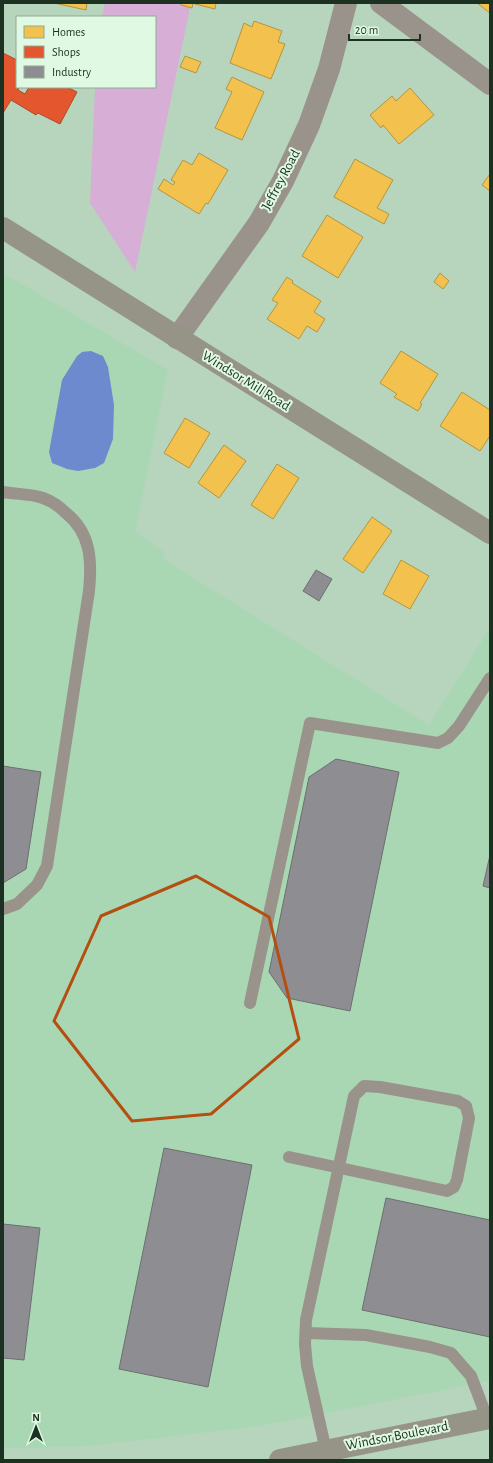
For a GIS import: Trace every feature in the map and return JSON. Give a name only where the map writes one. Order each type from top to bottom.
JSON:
[{"type":"main road","name":"Windsor Mill Road","points":[[3,228],[490,533]]},
{"type":"main road","name":"Windsor Boulevard","points":[[286,1459],[489,1418]]},
{"type":"street","name":"Jeffrey Road","points":[[177,338],[259,223],[283,181],[309,125],[329,69],[346,3]]},
{"type":"street","points":[[381,3],[490,84]]},
{"type":"lane","points":[[3,492],[42,498],[60,507],[74,519],[83,531],[90,552],[91,572],[90,591],[47,866],[37,885],[18,904],[3,910]]},
{"type":"lane","points":[[250,1003],[310,723],[438,743],[448,738],[459,726],[490,678]]},
{"type":"lane","points":[[289,1157],[338,1169],[447,1191],[454,1187],[457,1180],[469,1118],[466,1106],[458,1101],[380,1087],[364,1086],[354,1096],[338,1169],[306,1320],[307,1366],[326,1451]]},
{"type":"lane","points":[[306,1333],[366,1335],[430,1347],[451,1353],[471,1376],[489,1418]]},
{"type":"highlighted area","points":[[196,876],[269,917],[299,1039],[211,1114],[132,1121],[54,1021],[101,916]]},
{"type":"shaded area","points":[[105,3],[191,3],[135,272],[90,203],[95,88],[156,88],[156,16],[102,16]]},
{"type":"shaded area","points":[[3,273],[168,370],[135,532],[164,552],[163,559],[429,725],[490,628],[490,1381],[260,1426],[89,1446],[3,1448]]},
{"type":"water","points":[[91,351],[103,356],[108,367],[114,405],[113,439],[104,463],[95,468],[78,471],[67,469],[52,463],[49,452],[62,380],[77,356],[82,352]]},
{"type":"building: Homes","points":[[54,3],[87,3],[86,10]]},
{"type":"building: Homes","points":[[181,3],[193,3],[192,8],[181,5]]},
{"type":"building: Homes","points":[[195,3],[216,3],[215,9]]},
{"type":"building: Homes","points":[[477,3],[490,3],[490,13]]},
{"type":"building: Homes","points":[[254,21],[282,31],[278,42],[285,44],[271,79],[230,63],[244,23],[252,27]]},
{"type":"building: Homes","points":[[185,56],[201,62],[196,73],[180,67]]},
{"type":"building: Homes","points":[[232,77],[264,92],[242,140],[215,128],[232,92],[226,89]]},
{"type":"building: Homes","points":[[410,88],[434,115],[399,144],[383,125],[381,128],[370,115],[392,96],[396,101]]},
{"type":"building: Homes","points":[[199,153],[228,170],[208,204],[206,203],[199,214],[158,189],[164,179],[173,185],[175,182],[171,180],[183,160],[192,165]]},
{"type":"building: Homes","points":[[355,159],[393,180],[377,208],[389,214],[384,224],[334,197]]},
{"type":"building: Homes","points":[[490,174],[490,191],[482,185]]},
{"type":"building: Homes","points":[[327,215],[363,237],[338,278],[302,256]]},
{"type":"building: Homes","points":[[440,273],[449,281],[443,289],[434,282]]},
{"type":"building: Homes","points":[[287,277],[293,281],[292,283],[321,301],[314,312],[325,319],[317,332],[307,326],[299,339],[267,319],[278,303],[272,300]]},
{"type":"building: Homes","points":[[401,351],[438,374],[420,403],[422,404],[418,411],[394,397],[397,394],[380,383]]},
{"type":"building: Homes","points":[[462,392],[490,410],[490,436],[480,451],[440,426]]},
{"type":"building: Homes","points":[[185,418],[210,433],[189,468],[164,453]]},
{"type":"building: Homes","points":[[224,445],[246,461],[219,498],[198,483]]},
{"type":"building: Homes","points":[[277,464],[299,478],[273,519],[251,505]]},
{"type":"building: Homes","points":[[372,517],[392,531],[363,573],[343,559]]},
{"type":"building: Homes","points":[[401,560],[429,576],[410,609],[383,594]]},
{"type":"building: Shops","points":[[3,53],[16,60],[16,88],[19,88],[18,90],[25,94],[28,88],[69,88],[77,92],[60,124],[38,113],[36,115],[11,100],[3,113]]},
{"type":"building: Industry","points":[[316,570],[332,579],[319,601],[303,591]]},
{"type":"building: Industry","points":[[336,759],[399,772],[350,1011],[287,998],[269,972],[309,777]]},
{"type":"building: Industry","points":[[3,766],[41,772],[26,869],[3,883]]},
{"type":"building: Industry","points":[[490,855],[490,888],[483,886]]},
{"type":"building: Industry","points":[[164,1148],[252,1165],[208,1387],[119,1369]]},
{"type":"building: Industry","points":[[386,1198],[490,1220],[490,1337],[362,1310]]},
{"type":"building: Industry","points":[[3,1224],[40,1228],[24,1360],[3,1358]]}]
